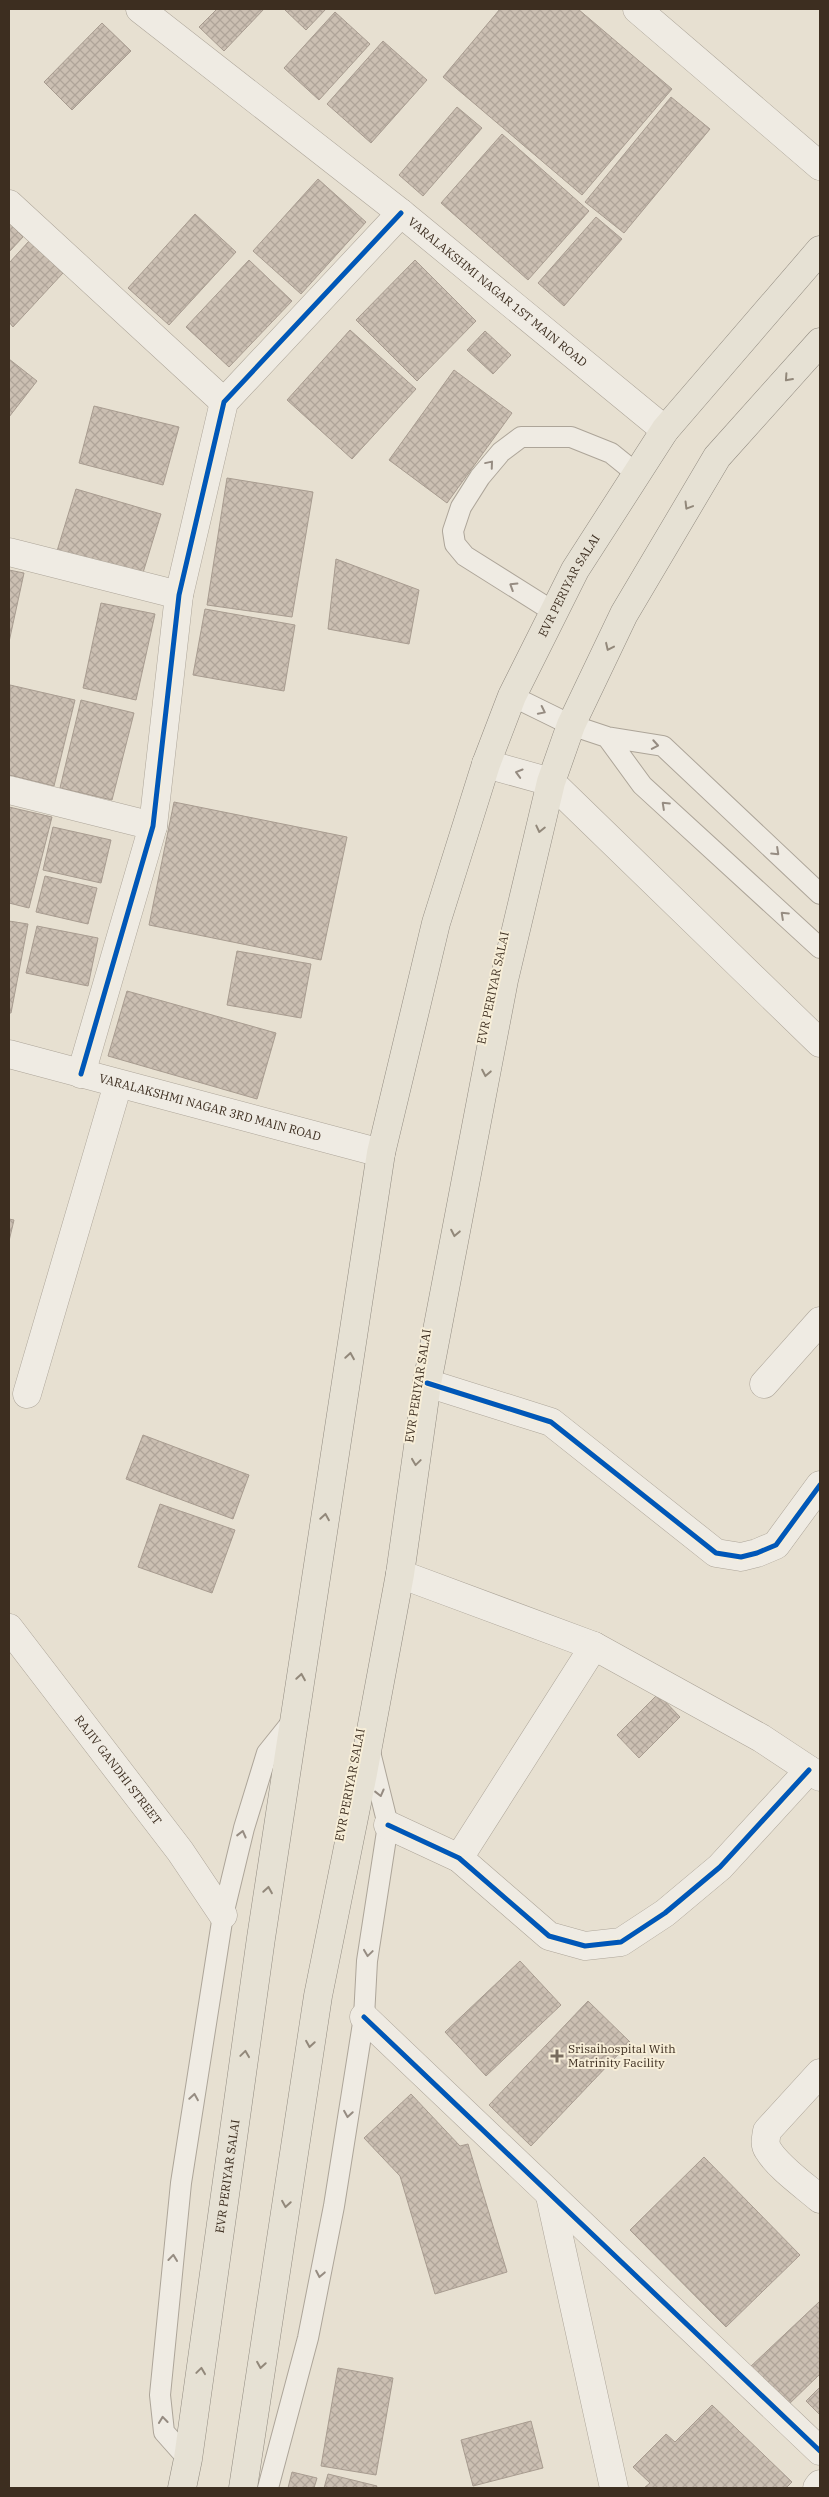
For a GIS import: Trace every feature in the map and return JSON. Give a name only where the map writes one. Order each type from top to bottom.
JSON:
[{"type":"main road","name":"EVR PERIYAR SALAI","points":[[182,2488],[188,2459],[262,1928],[380,1153],[436,923],[486,764],[512,696],[575,570],[665,430],[820,250]]},
{"type":"main road","name":"EVR PERIYAR SALAI","points":[[243,2488],[318,1996],[400,1574],[427,1383],[504,980],[551,782],[571,726],[624,614],[717,457],[820,342]]},
{"type":"street","name":"VARALAKSHMI NAGAR 1ST MAIN ROAD","points":[[140,9],[401,213],[665,430]]},
{"type":"street","points":[[637,9],[820,166]]},
{"type":"street","points":[[9,204],[224,402]]},
{"type":"street","points":[[81,1074],[154,826],[179,596],[224,402],[401,213]]},
{"type":"street","points":[[9,552],[179,596]]},
{"type":"street","points":[[486,764],[551,782],[820,1043]]},
{"type":"street","points":[[9,790],[154,826]]},
{"type":"street","name":"VARALAKSHMI NAGAR 3RD MAIN ROAD","points":[[9,1054],[380,1153]]},
{"type":"street","points":[[27,1394],[118,1084]]},
{"type":"street","points":[[764,1384],[820,1321]]},
{"type":"street","points":[[427,1383],[551,1422],[716,1553],[741,1557],[758,1553],[776,1544],[820,1485]]},
{"type":"street","points":[[388,1825],[459,1858],[549,1936],[585,1946],[621,1942],[665,1913],[720,1867],[815,1773],[761,1738],[594,1646],[400,1574]]},
{"type":"street","name":"RAJIV GANDHI STREET","points":[[9,1628],[180,1851],[223,1915]]},
{"type":"street","points":[[459,1858],[594,1646]]},
{"type":"street","points":[[364,2017],[820,2451]]},
{"type":"street","points":[[820,2073],[767,2131],[766,2139],[768,2150],[776,2159],[820,2199]]},
{"type":"street","points":[[550,2196],[614,2488]]},
{"type":"street","points":[[817,2488],[820,2484]]},
{"type":"lane","points":[[554,612],[466,556],[454,544],[453,531],[461,506],[480,477],[501,452],[522,438],[572,437],[611,453],[637,474]]},
{"type":"lane","points":[[512,696],[571,726],[607,737],[663,746],[820,894]]},
{"type":"lane","points":[[607,737],[642,785],[820,948]]},
{"type":"lane","points":[[188,2459],[164,2432],[160,2395],[181,2182],[223,1915],[244,1828],[266,1753],[295,1718]]},
{"type":"lane","points":[[268,2488],[308,2338],[334,2206],[364,2017],[367,1961],[388,1825],[368,1745]]},
{"type":"building","points":[[217,9],[264,9],[224,51],[199,27]]},
{"type":"building","points":[[284,9],[326,9],[306,30]]},
{"type":"building","points":[[500,9],[578,9],[672,89],[582,195],[443,77]]},
{"type":"building","points":[[335,12],[370,44],[319,100],[284,68]]},
{"type":"building","points":[[102,23],[131,51],[72,110],[44,82]]},
{"type":"building","points":[[383,41],[427,80],[371,143],[327,104]]},
{"type":"building","points":[[671,97],[710,129],[624,233],[585,202]]},
{"type":"building","points":[[457,107],[482,128],[423,196],[399,175]]},
{"type":"building","points":[[502,134],[589,211],[528,280],[441,203]]},
{"type":"building","points":[[318,179],[366,222],[301,294],[253,251]]},
{"type":"building","points":[[195,214],[236,252],[169,325],[128,288]]},
{"type":"building","points":[[596,217],[622,239],[564,306],[538,283]]},
{"type":"building","points":[[9,223],[23,237],[9,252]]},
{"type":"building","points":[[29,241],[63,273],[13,327],[9,322],[9,263]]},
{"type":"building","points":[[249,260],[292,301],[229,367],[186,327]]},
{"type":"building","points":[[415,260],[476,321],[417,381],[356,320]]},
{"type":"building","points":[[350,330],[416,389],[352,459],[287,400]]},
{"type":"building","points":[[485,331],[511,355],[493,374],[467,350]]},
{"type":"building","points":[[9,359],[37,381],[9,417]]},
{"type":"building","points":[[454,370],[512,413],[447,503],[389,460]]},
{"type":"building","points":[[94,406],[179,427],[163,485],[79,463]]},
{"type":"building","points":[[227,478],[313,492],[292,617],[207,605]]},
{"type":"building","points":[[76,489],[161,514],[142,576],[57,551]]},
{"type":"building","points":[[336,559],[419,590],[409,644],[328,629]]},
{"type":"building","points":[[9,570],[24,573],[9,642]]},
{"type":"building","points":[[101,603],[155,614],[136,700],[83,688]]},
{"type":"building","points":[[205,609],[295,625],[284,691],[193,675]]},
{"type":"building","points":[[10,685],[75,700],[54,786],[9,775]]},
{"type":"building","points":[[81,700],[134,713],[112,800],[60,788]]},
{"type":"building","points":[[174,802],[347,837],[321,960],[149,925]]},
{"type":"building","points":[[9,807],[52,817],[29,908],[9,903]]},
{"type":"building","points":[[53,827],[111,840],[101,883],[43,870]]},
{"type":"building","points":[[45,876],[97,888],[88,924],[36,912]]},
{"type":"building","points":[[9,921],[28,924],[11,1013],[9,1013]]},
{"type":"building","points":[[37,926],[98,938],[88,986],[26,973]]},
{"type":"building","points":[[237,951],[311,964],[301,1018],[227,1005]]},
{"type":"building","points":[[127,991],[276,1033],[257,1099],[108,1056]]},
{"type":"building","points":[[9,1219],[14,1220],[9,1241]]},
{"type":"building","points":[[143,1435],[249,1475],[233,1519],[126,1479]]},
{"type":"building","points":[[160,1504],[235,1530],[212,1593],[138,1567]]},
{"type":"building","points":[[658,1694],[680,1717],[639,1758],[617,1735]]},
{"type":"building","points":[[520,1961],[561,2005],[486,2076],[445,2032]]},
{"type":"building","points":[[588,2001],[630,2042],[531,2146],[489,2105]]},
{"type":"building","points":[[411,2094],[460,2146],[468,2144],[507,2272],[435,2294],[400,2176],[364,2138]]},
{"type":"building","points":[[704,2157],[800,2255],[726,2327],[630,2230]]},
{"type":"building","points":[[820,2301],[820,2374],[786,2407],[749,2368]]},
{"type":"building","points":[[338,2368],[393,2378],[376,2475],[321,2466]]},
{"type":"building","points":[[820,2387],[820,2415],[806,2401]]},
{"type":"building","points":[[712,2405],[792,2482],[786,2488],[644,2488],[650,2483],[633,2467],[666,2434],[675,2442]]},
{"type":"building","points":[[531,2421],[543,2468],[473,2486],[461,2440]]},
{"type":"building","points":[[292,2472],[317,2478],[314,2488],[288,2488]]},
{"type":"building","points":[[328,2474],[377,2486],[376,2488],[324,2488]]},
{"type":"cycle path","points":[[81,1074],[153,826],[179,595],[224,402],[401,213]]},
{"type":"cycle path","points":[[427,1383],[551,1422],[716,1553],[741,1557],[776,1545],[820,1485]]},
{"type":"cycle path","points":[[388,1825],[459,1858],[549,1936],[585,1946],[621,1942],[665,1913],[720,1867],[809,1770]]},
{"type":"cycle path","points":[[364,2017],[820,2451]]},
{"type":"place","name":"Srisaihospital With Matrinity Facility","points":[[557,2056]]}]
